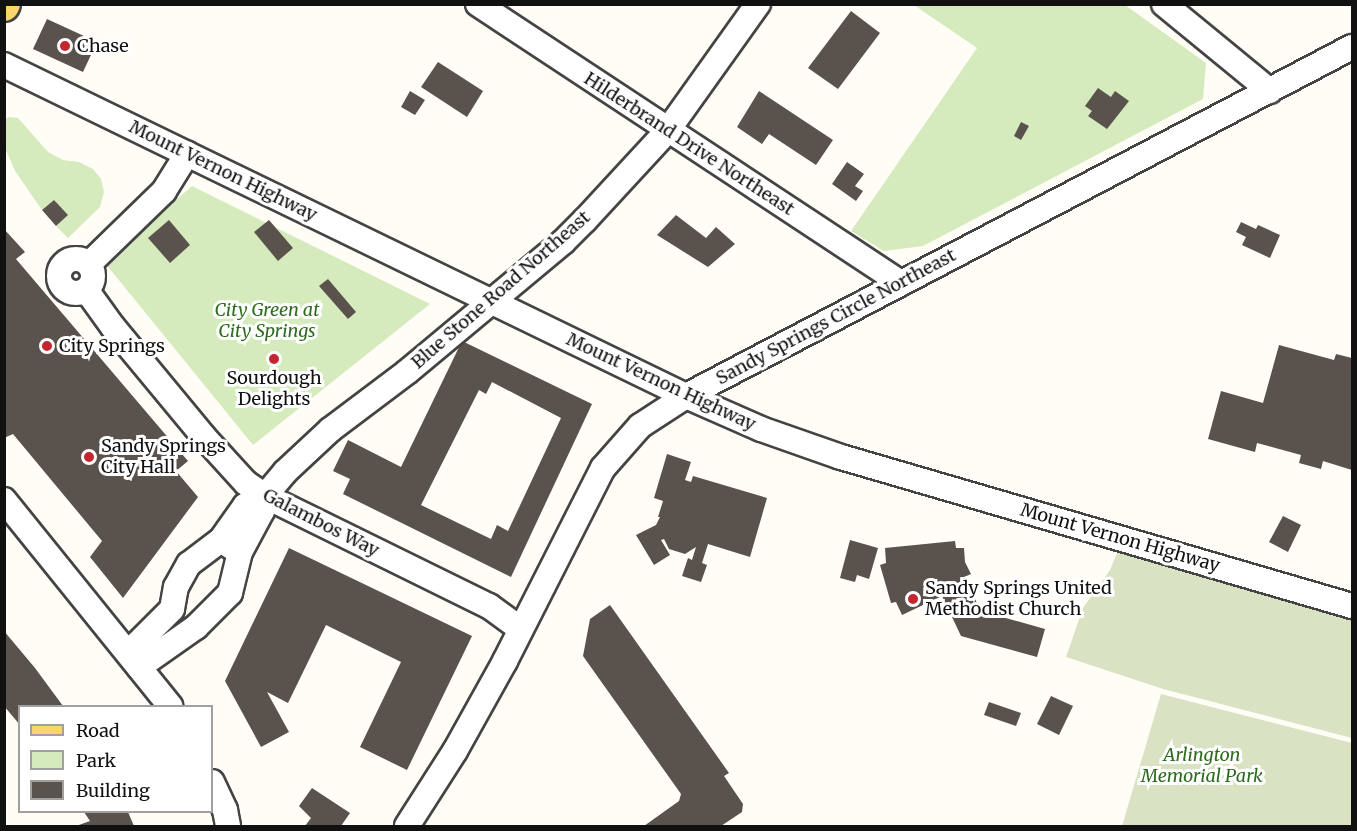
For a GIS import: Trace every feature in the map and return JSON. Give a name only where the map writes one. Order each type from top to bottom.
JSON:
[{"type":"street","name":"Hilderbrand Drive Northeast","points":[[478,4],[901,283]]},
{"type":"street","name":"Blue Stone Road Northeast","points":[[134,660],[196,627],[230,592],[230,546],[245,506],[265,496],[285,472],[330,430],[407,372],[563,242],[668,130],[758,4]]},
{"type":"street","points":[[1164,4],[1270,91]]},
{"type":"street","name":"Sandy Springs Circle Northeast","points":[[406,826],[454,751],[521,629],[603,468],[640,426],[686,396],[1353,47]]},
{"type":"street","name":"Mount Vernon Highway","points":[[4,65],[686,396],[761,429],[841,457],[1353,606]]},
{"type":"street","points":[[89,264],[164,190],[187,154]]},
{"type":"street","points":[[73,259],[89,264],[94,275],[87,291],[76,294],[65,290],[59,275],[63,264],[73,259]]},
{"type":"street","name":"Galambos Way","points":[[87,291],[204,437],[246,483],[265,496],[489,606],[521,629]]},
{"type":"street","points":[[4,500],[169,705]]},
{"type":"street","name":"Blue Stone Road Northeast","points":[[134,660],[172,609],[176,587],[189,564],[230,546]]},
{"type":"street","points":[[172,609],[196,627]]},
{"type":"street","points":[[213,784],[225,810],[228,826]]},
{"type":"green space","points":[[914,5],[1125,5],[1206,63],[1203,99],[923,246],[884,251],[851,231],[977,48]]},
{"type":"green space","points":[[9,117],[18,118],[48,152],[63,160],[79,162],[93,169],[101,179],[104,192],[100,207],[68,238],[56,226],[67,215],[54,200],[42,210],[15,171],[5,148],[4,120]]},
{"type":"green space","name":"City Green at City Springs","points":[[192,186],[430,304],[253,445],[105,263]]},
{"type":"green space","points":[[1121,544],[1352,614],[1352,738],[1163,689],[1066,657],[1083,608],[1110,570]]},
{"type":"green space","name":"Arlington Memorial Park","points":[[1161,694],[1352,743],[1352,826],[1122,826]]},
{"type":"building","points":[[851,11],[880,33],[838,89],[808,68]]},
{"type":"building","name":"Chase","points":[[47,19],[97,42],[83,72],[33,49]]},
{"type":"building","points":[[438,62],[483,91],[467,117],[421,87]]},
{"type":"building","points":[[1098,88],[1111,97],[1115,91],[1129,101],[1107,129],[1088,116],[1092,111],[1085,106]]},
{"type":"building","points":[[410,91],[425,100],[415,115],[401,107]]},
{"type":"building","points":[[759,91],[833,140],[816,165],[769,134],[762,144],[737,127]]},
{"type":"building","points":[[1021,122],[1029,126],[1021,140],[1014,136]]},
{"type":"building","points":[[847,162],[864,174],[855,186],[863,191],[856,201],[832,184]]},
{"type":"building","points":[[54,200],[68,215],[56,226],[42,210]]},
{"type":"building","points":[[676,215],[706,238],[716,227],[735,244],[708,267],[657,235]]},
{"type":"building","points":[[169,220],[190,245],[170,263],[148,238]]},
{"type":"building","points":[[269,220],[293,248],[278,261],[254,232]]},
{"type":"building","points":[[1241,222],[1256,229],[1258,225],[1280,235],[1270,258],[1242,245],[1246,237],[1236,232]]},
{"type":"building","name":"City Springs","points":[[4,229],[25,252],[16,259],[188,461],[176,471],[198,497],[123,598],[90,557],[102,541],[13,434],[4,438]]},
{"type":"building","points":[[328,279],[356,312],[348,319],[319,286]]},
{"type":"building","points":[[462,341],[592,404],[511,577],[343,494],[350,479],[333,471],[348,440],[401,467]],"holes":[[[492,382],[561,418],[508,531],[497,525],[491,539],[421,505],[479,390],[486,394]]]},
{"type":"building","points":[[1279,345],[1334,360],[1336,354],[1352,358],[1352,470],[1323,461],[1321,469],[1299,463],[1301,455],[1257,443],[1255,452],[1208,439],[1221,391],[1263,403]]},
{"type":"building","points":[[667,454],[691,462],[685,480],[691,482],[693,476],[767,498],[750,557],[708,544],[702,563],[707,565],[701,582],[682,576],[688,558],[692,560],[696,547],[685,554],[669,549],[664,539],[661,540],[670,555],[654,565],[636,535],[656,525],[660,517],[658,517],[663,501],[654,498]]},
{"type":"building","points":[[1283,516],[1301,525],[1288,552],[1269,542]]},
{"type":"building","points":[[850,540],[878,548],[869,579],[857,575],[855,582],[840,578]]},
{"type":"building","name":"Sandy Springs United Methodist Church","points":[[955,541],[956,548],[964,548],[965,562],[971,574],[964,577],[981,611],[1045,629],[1037,657],[961,636],[942,596],[902,615],[896,602],[891,603],[880,565],[886,563],[885,548]]},
{"type":"building","points":[[289,548],[472,636],[407,770],[360,747],[401,662],[326,625],[288,703],[267,692],[289,732],[261,747],[225,681]]},
{"type":"building","points":[[610,605],[729,773],[724,776],[743,804],[742,812],[721,826],[644,826],[679,801],[681,794],[583,656],[590,619]]},
{"type":"building","points":[[4,631],[62,705],[18,705],[18,723],[4,706]]},
{"type":"building","points":[[1051,696],[1073,706],[1059,735],[1037,724]]},
{"type":"building","points":[[989,702],[1021,713],[1016,726],[984,715]]},
{"type":"building","points":[[312,788],[350,813],[341,826],[305,826],[311,818],[299,806]]},
{"type":"building","points":[[85,813],[128,813],[134,826],[76,826],[90,821]]},
{"type":"place","name":"Chase","points":[[65,46]]},
{"type":"place","name":"City Springs","points":[[47,346]]},
{"type":"place","name":"Sourdough Delights","points":[[274,359]]},
{"type":"place","name":"Sandy Springs City Hall","points":[[89,457]]},
{"type":"place","name":"Sandy Springs United Methodist Church","points":[[913,599]]}]
